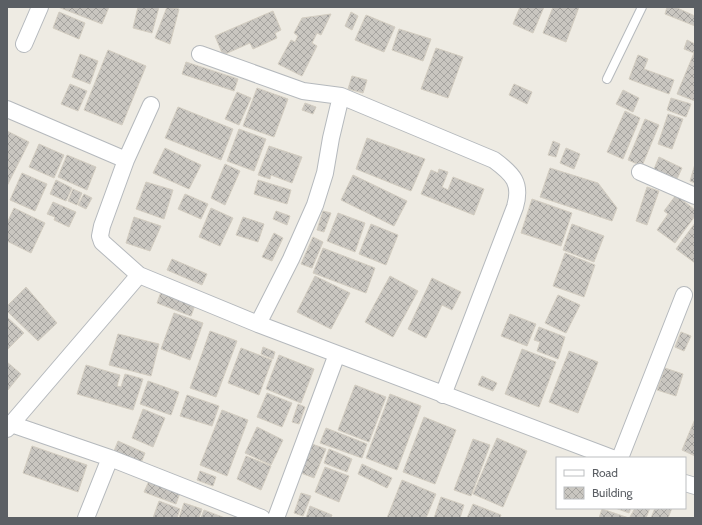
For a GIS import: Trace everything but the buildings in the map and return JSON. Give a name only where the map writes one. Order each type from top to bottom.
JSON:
[{"type":"street","points":[[24,44],[40,7]]},
{"type":"street","points":[[200,54],[303,91],[341,96],[494,160],[509,172],[516,183],[519,194],[443,395]]},
{"type":"street","points":[[258,324],[291,259],[315,205],[325,173],[331,138],[341,96]]},
{"type":"street","points":[[151,105],[126,160],[102,226],[100,236],[102,242],[139,275],[258,324],[609,457]]},
{"type":"street","points":[[7,109],[126,160]]},
{"type":"street","points":[[640,172],[695,196]]},
{"type":"street","points":[[139,275],[9,426],[110,458],[262,518]]},
{"type":"street","points":[[620,457],[684,295]]},
{"type":"street","points":[[276,518],[337,354]]},
{"type":"street","points":[[86,518],[110,458]]},
{"type":"lane","points":[[607,79],[642,7]]}]
